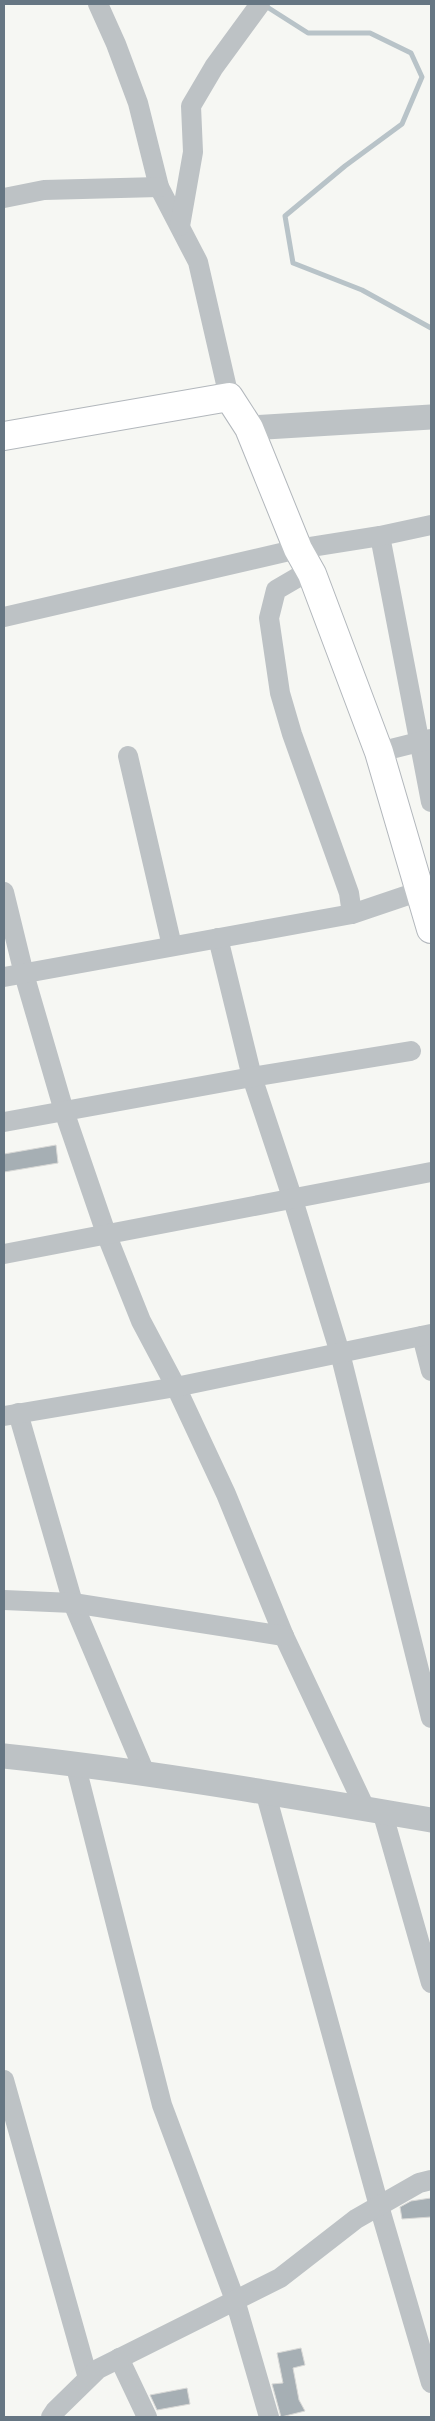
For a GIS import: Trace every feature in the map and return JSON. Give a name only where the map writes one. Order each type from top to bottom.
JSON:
[{"type":"main road","points":[[4,436],[229,397],[249,428],[298,549],[312,574],[379,752],[431,929]]},
{"type":"street","points":[[98,4],[116,44],[138,103],[159,187],[198,262],[229,397]]},
{"type":"street","points":[[180,226],[193,152],[191,106],[214,67],[249,22],[260,4]]},
{"type":"street","points":[[4,198],[44,190],[159,187]]},
{"type":"street","points":[[249,428],[431,417]]},
{"type":"street","points":[[4,617],[298,549],[380,536],[431,525]]},
{"type":"street","points":[[380,536],[426,740],[431,802]]},
{"type":"street","points":[[312,574],[300,576],[276,590],[269,618],[280,693],[292,734],[350,893],[352,914]]},
{"type":"street","points":[[379,752],[426,740]]},
{"type":"street","points":[[128,756],[172,946]]},
{"type":"street","points":[[4,977],[352,914],[420,891]]},
{"type":"street","points":[[4,892],[24,974],[64,1111],[107,1236],[141,1321],[176,1387],[226,1494],[284,1636],[374,1810],[431,1983]]},
{"type":"street","points":[[218,938],[252,1076],[293,1200],[340,1353],[431,1718]]},
{"type":"street","points":[[4,1122],[252,1076],[411,1051]]},
{"type":"street","points":[[4,1254],[107,1236],[431,1172]]},
{"type":"street","points":[[145,1773],[73,1603],[11,1414],[176,1387],[427,1335],[431,1371]]},
{"type":"street","points":[[4,1600],[73,1603],[284,1636]]},
{"type":"street","points":[[4,1756],[145,1773],[264,1791],[431,1820]]},
{"type":"street","points":[[75,1764],[162,2104],[235,2300],[269,2417]]},
{"type":"street","points":[[264,1791],[379,2206],[431,2383]]},
{"type":"street","points":[[4,2080],[88,2378]]},
{"type":"street","points":[[51,2417],[98,2369],[280,2278],[356,2219],[419,2183],[431,2180]]},
{"type":"street","points":[[119,2358],[147,2417]]},
{"type":"building","points":[[56,1145],[58,1163],[4,1172],[4,1154]]},
{"type":"building","points":[[431,2198],[431,2217],[402,2219],[400,2207],[411,2201]]},
{"type":"building","points":[[301,2348],[305,2365],[293,2368],[299,2400],[305,2411],[281,2417],[272,2384],[283,2383],[277,2353]]},
{"type":"building","points":[[187,2388],[190,2404],[157,2410],[150,2395]]},
{"type":"waterway","points":[[264,5],[308,33],[370,33],[411,53],[422,77],[402,124],[345,166],[285,216],[293,263],[362,290],[431,328]]}]
